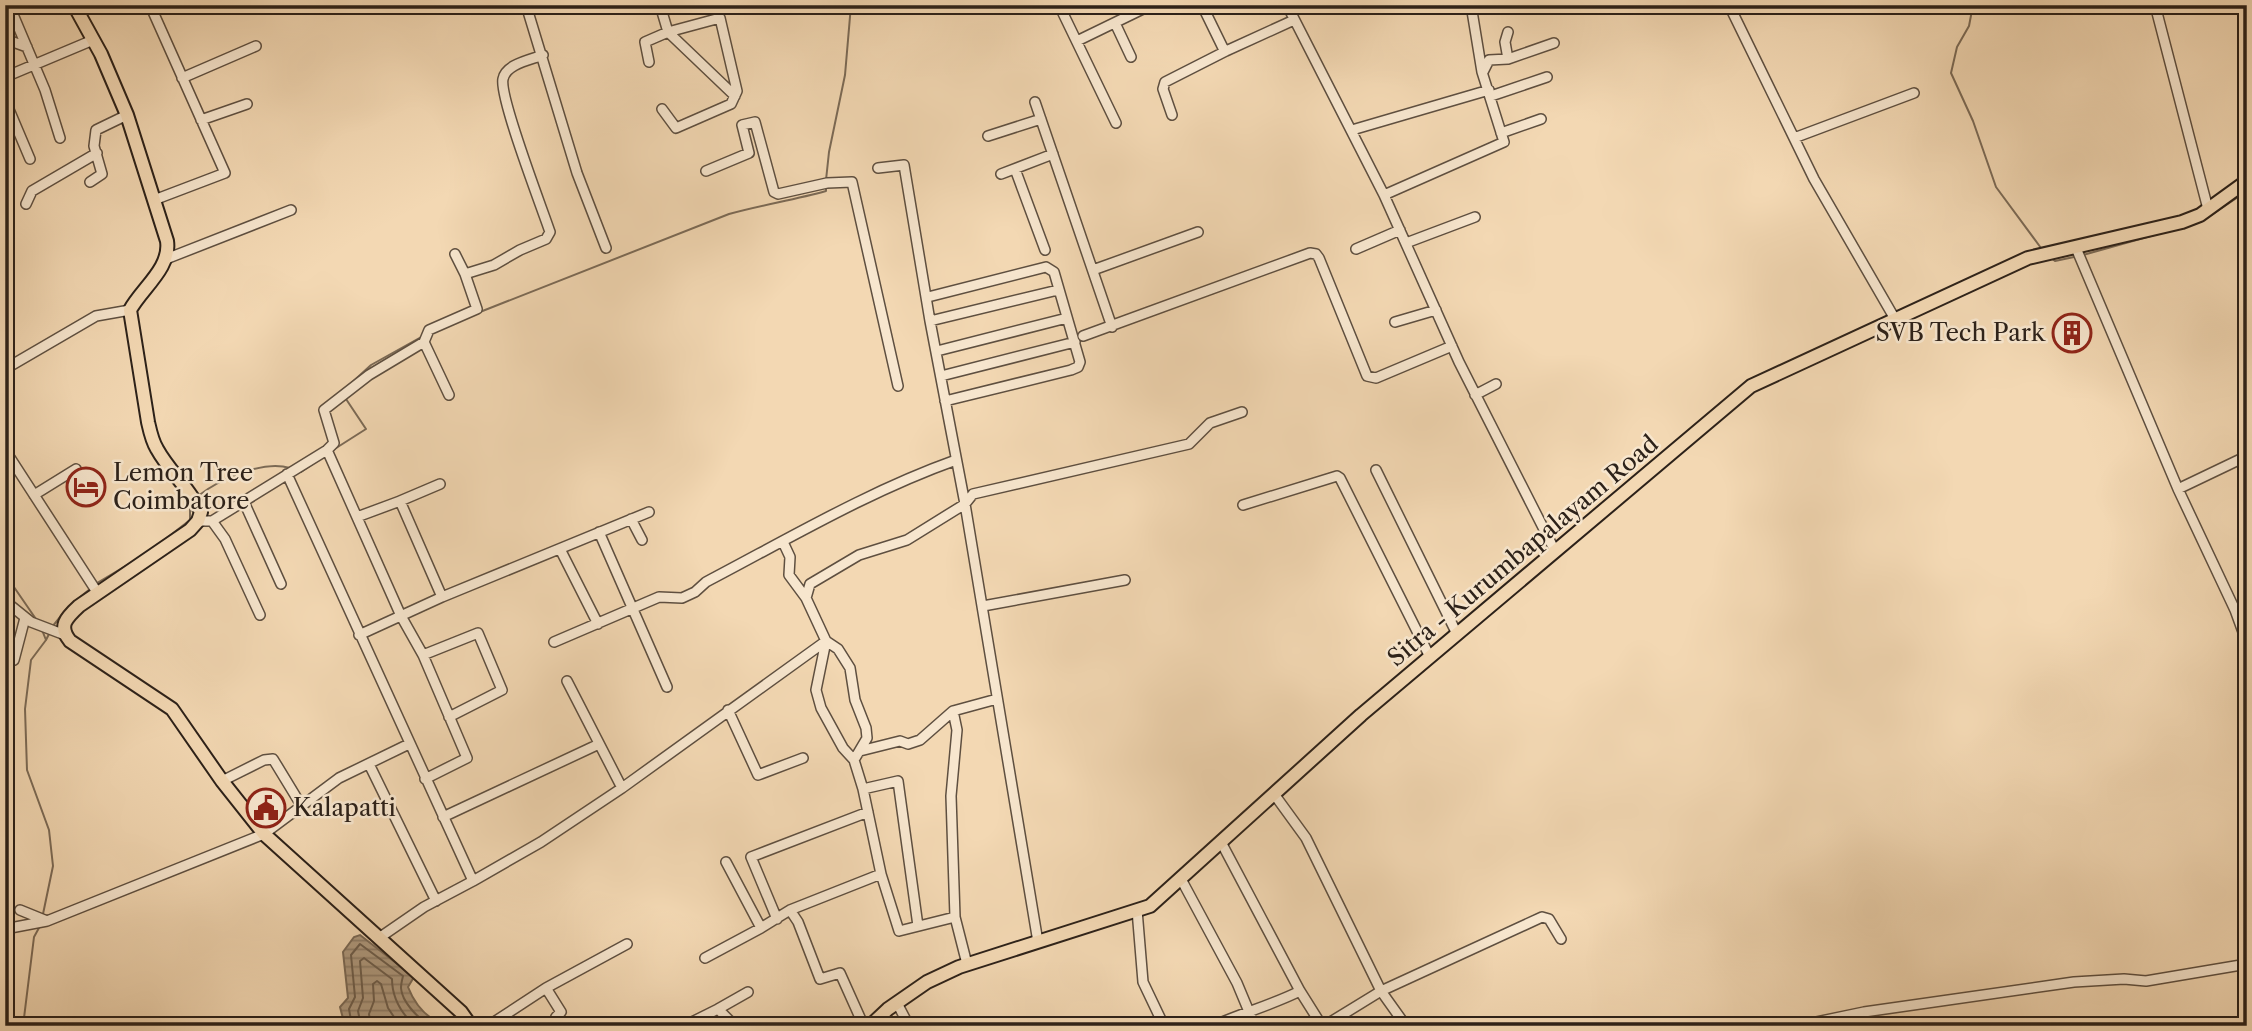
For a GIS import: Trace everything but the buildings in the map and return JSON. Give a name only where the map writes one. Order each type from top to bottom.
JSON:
[{"type":"main road","points":[[74,5],[127,115],[167,241],[166,260],[130,310],[148,422],[156,448],[201,512],[198,521],[190,530],[94,588],[64,621],[61,633],[172,709],[222,781],[264,834],[461,1012],[471,1026]]},
{"type":"main road","name":"Sitra - Kurumbapalayam Road","points":[[862,1024],[884,1013],[927,982],[967,964],[1150,906],[1361,715],[1751,386],[1992,272],[2028,258],[2048,253],[2077,253],[2182,222],[2208,209],[2247,181]]},
{"type":"street","points":[[150,5],[225,173],[154,200]]},
{"type":"street","points":[[526,5],[578,173],[606,248]]},
{"type":"street","points":[[660,5],[668,32],[735,96]]},
{"type":"street","points":[[1059,5],[1116,123]]},
{"type":"street","points":[[1077,41],[1152,5]]},
{"type":"street","points":[[1202,5],[1226,51]]},
{"type":"street","points":[[1287,5],[1384,195],[1475,396],[1555,551]]},
{"type":"street","points":[[1384,195],[1504,142],[1483,73],[1471,5]]},
{"type":"street","points":[[1729,5],[1814,179],[1895,319]]},
{"type":"street","points":[[2155,5],[2208,209]]},
{"type":"street","points":[[12,12],[45,90],[60,138]]},
{"type":"street","points":[[649,62],[645,42],[668,32],[720,18],[737,90],[731,104],[676,128],[662,109]]},
{"type":"street","points":[[1172,115],[1163,89],[1165,82],[1294,20]]},
{"type":"street","points":[[1115,23],[1132,57]]},
{"type":"street","points":[[1508,32],[1505,42],[1508,59]]},
{"type":"street","points":[[5,39],[27,47]]},
{"type":"street","points":[[5,77],[93,40]]},
{"type":"street","points":[[1483,73],[1489,60],[1508,59],[1554,43]]},
{"type":"street","points":[[182,78],[256,46]]},
{"type":"street","points":[[465,274],[494,265],[547,239],[550,232],[502,83],[508,68],[543,55]]},
{"type":"street","points":[[1352,130],[1547,77]]},
{"type":"street","points":[[1794,138],[1914,93]]},
{"type":"street","points":[[5,100],[30,159]]},
{"type":"street","points":[[1035,102],[1112,327]]},
{"type":"street","points":[[201,120],[247,104]]},
{"type":"street","points":[[90,182],[102,174],[94,146],[96,130],[127,115]]},
{"type":"street","points":[[988,136],[1041,119]]},
{"type":"street","points":[[1501,133],[1541,119]]},
{"type":"street","points":[[706,171],[749,153],[742,125],[755,122],[774,192],[778,194],[825,184],[852,182],[898,386]]},
{"type":"street","points":[[26,204],[32,191],[97,153]]},
{"type":"street","points":[[1001,174],[1053,154]]},
{"type":"street","points":[[878,168],[904,165],[983,606],[1038,942]]},
{"type":"street","points":[[1015,169],[1045,250]]},
{"type":"street","points":[[166,260],[291,210]]},
{"type":"street","points":[[1406,243],[1475,217]]},
{"type":"street","points":[[1356,249],[1400,230]]},
{"type":"street","points":[[1093,271],[1198,232]]},
{"type":"street","points":[[941,376],[1079,339],[1310,253],[1319,258],[1367,376],[1376,378],[1452,346]]},
{"type":"street","points":[[2077,253],[2178,489],[2235,610],[2247,643]]},
{"type":"street","points":[[198,521],[212,521],[291,471],[328,452],[334,443],[324,410],[369,375],[426,337],[477,309],[455,254]]},
{"type":"street","points":[[928,297],[1046,267],[1054,272],[1067,318],[1079,339],[1078,367],[946,401]]},
{"type":"street","points":[[930,321],[1058,290]]},
{"type":"street","points":[[5,369],[96,316],[130,310]]},
{"type":"street","points":[[1395,322],[1436,310]]},
{"type":"street","points":[[937,351],[1067,318]]},
{"type":"street","points":[[426,337],[449,395]]},
{"type":"street","points":[[1475,396],[1496,384]]},
{"type":"street","points":[[806,598],[810,584],[859,555],[907,540],[965,504],[973,494],[1189,444],[1210,424],[1242,412]]},
{"type":"street","points":[[5,450],[94,588]]},
{"type":"street","points":[[328,452],[401,616],[423,655],[467,758],[425,779]]},
{"type":"street","points":[[2178,489],[2247,456]]},
{"type":"street","points":[[554,642],[665,596],[672,599],[682,598],[695,592],[706,582],[919,473],[956,460]]},
{"type":"street","points":[[34,495],[76,469]]},
{"type":"street","points":[[1376,470],[1457,634]]},
{"type":"street","points":[[291,471],[359,635],[473,881]]},
{"type":"street","points":[[1243,505],[1337,476],[1340,478],[1430,657]]},
{"type":"street","points":[[357,517],[440,484]]},
{"type":"street","points":[[400,501],[442,597]]},
{"type":"street","points":[[244,502],[281,584]]},
{"type":"street","points":[[359,635],[442,597],[649,513]]},
{"type":"street","points":[[631,519],[642,540]]},
{"type":"street","points":[[212,521],[234,556],[260,615]]},
{"type":"street","points":[[599,533],[667,687]]},
{"type":"street","points":[[783,542],[790,557],[789,575],[806,598],[826,641],[838,649],[850,668],[856,700],[866,727],[867,738],[857,755],[863,789],[881,874],[899,931],[955,917]]},
{"type":"street","points":[[560,549],[598,624]]},
{"type":"street","points":[[983,606],[1125,580]]},
{"type":"street","points":[[5,601],[28,620],[61,633]]},
{"type":"street","points":[[14,660],[28,620]]},
{"type":"street","points":[[423,655],[478,633],[502,690],[449,718]]},
{"type":"street","points":[[379,937],[436,901],[541,842],[622,788],[826,641]]},
{"type":"street","points":[[826,641],[816,690],[821,708],[843,748],[857,755],[900,741],[908,744],[920,740],[953,711],[997,699]]},
{"type":"street","points":[[567,681],[622,788]]},
{"type":"street","points":[[728,710],[758,775],[803,758]]},
{"type":"street","points":[[953,711],[957,730],[951,796],[955,917],[967,964]]},
{"type":"street","points":[[5,929],[47,921],[264,834],[339,778],[409,744]]},
{"type":"street","points":[[443,817],[599,744]]},
{"type":"street","points":[[222,781],[264,760],[273,759],[301,805]]},
{"type":"street","points":[[369,764],[436,901]]},
{"type":"street","points":[[863,789],[898,781],[918,926]]},
{"type":"street","points":[[1274,794],[1306,838],[1381,991],[1406,1026]]},
{"type":"street","points":[[777,919],[751,857],[868,812]]},
{"type":"street","points":[[1221,842],[1300,990],[1323,1026],[1381,991],[1542,917],[1549,919],[1561,939]]},
{"type":"street","points":[[726,862],[761,929]]},
{"type":"street","points":[[705,958],[761,929],[790,910],[881,874]]},
{"type":"street","points":[[1181,878],[1211,932],[1255,1026]]},
{"type":"street","points":[[790,910],[798,922],[820,979],[839,973],[862,1024]]},
{"type":"street","points":[[1138,910],[1143,982],[1164,1026]]},
{"type":"street","points":[[24,912],[47,921]]},
{"type":"street","points":[[488,1026],[545,988],[627,944]]},
{"type":"street","points":[[1797,1026],[1864,1012],[2074,982],[2124,979],[2146,981],[2247,964]]},
{"type":"street","points":[[545,988],[561,1012],[556,1017],[561,1026]]},
{"type":"street","points":[[1213,1026],[1249,1010],[1279,1002],[1300,990]]},
{"type":"street","points":[[684,1026],[748,992]]},
{"type":"street","points":[[897,1003],[908,1026]]},
{"type":"street","points":[[718,1009],[735,1026]]},
{"type":"water","points":[[360,935],[414,977],[408,987],[414,1000],[422,1011],[446,1026],[345,1026],[340,1007],[348,998],[343,952],[354,937]]},
{"type":"waterway","points":[[826,180],[845,75],[851,5]]},
{"type":"waterway","points":[[1973,5],[1969,26],[1957,47],[1951,73],[1973,121],[1996,187],[2041,248]]},
{"type":"waterway","points":[[480,312],[729,214],[826,191],[826,186]]},
{"type":"waterway","points":[[2204,220],[2247,191]]},
{"type":"waterway","points":[[2083,255],[2165,232]]},
{"type":"waterway","points":[[2050,257],[2055,261],[2074,257]]},
{"type":"waterway","points":[[347,387],[371,365],[423,336]]},
{"type":"waterway","points":[[333,450],[366,429],[346,399]]},
{"type":"waterway","points":[[298,471],[301,472],[314,463]]},
{"type":"waterway","points":[[198,496],[218,483],[254,469],[279,466],[290,468]]},
{"type":"waterway","points":[[159,544],[190,520],[190,506]]},
{"type":"waterway","points":[[97,583],[134,561]]},
{"type":"waterway","points":[[5,574],[38,622]]},
{"type":"waterway","points":[[52,627],[69,606],[90,589]]},
{"type":"waterway","points":[[42,630],[46,640],[31,660],[25,709],[27,770],[49,830],[53,866],[43,914]]},
{"type":"waterway","points":[[46,640],[50,632]]},
{"type":"waterway","points":[[23,1026],[34,937],[40,926]]},
{"type":"place","name":"SVB Tech Park","points":[[2072,333]]},
{"type":"place","name":"Lemon Tree Coimbatore","points":[[86,487]]},
{"type":"place","name":"Kalapatti","points":[[266,808]]}]
